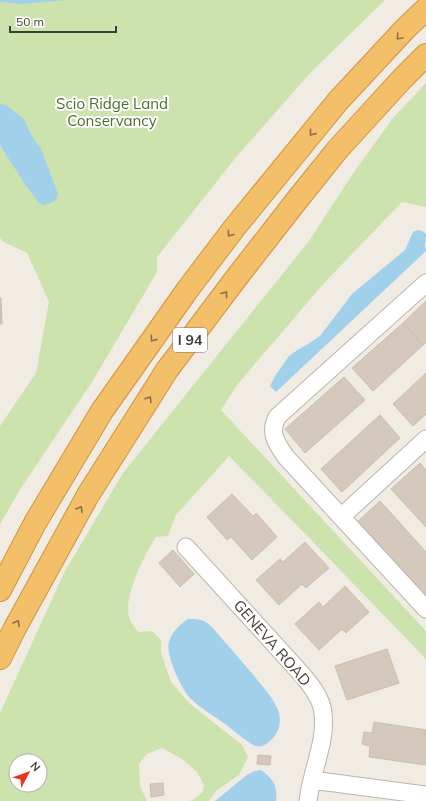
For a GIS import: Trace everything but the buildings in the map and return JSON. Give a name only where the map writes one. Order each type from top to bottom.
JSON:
[{"type":"highway","name":"I 94","points":[[0,590],[35,523],[102,411],[188,289],[235,228],[338,101],[405,29],[426,9]]},
{"type":"highway","name":"I 94","points":[[0,658],[88,495],[167,370],[297,200],[334,155],[402,79],[426,55]]},
{"type":"street","points":[[426,283],[277,416],[273,423],[273,436],[286,457],[426,609]]},
{"type":"street","points":[[341,517],[425,441]]},
{"type":"street","name":"GENEVA ROAD","points":[[186,546],[305,677],[318,697],[323,712],[323,733],[308,801]]},
{"type":"street","points":[[312,780],[426,795]]},
{"type":"green space","name":"Scio Ridge Land Conservancy","points":[[0,0],[385,0],[311,72],[237,156],[157,257],[157,272],[92,382],[21,488],[0,524],[0,426],[36,373],[49,302],[27,253],[2,241],[0,237]]},
{"type":"green space","points":[[426,83],[426,207],[402,202],[325,282],[237,385],[221,410],[426,631],[426,659],[229,456],[176,515],[168,536],[156,537],[145,555],[135,579],[131,591],[128,613],[132,623],[139,632],[152,631],[161,640],[161,653],[171,682],[189,703],[242,745],[248,757],[239,775],[216,791],[209,801],[189,801],[193,800],[203,792],[204,785],[197,772],[182,759],[162,748],[147,754],[139,764],[140,786],[147,801],[0,801],[0,713],[64,573],[123,473],[309,241],[354,172],[393,118]]},
{"type":"water","points":[[0,0],[67,0],[22,4],[0,2]]},
{"type":"water","points":[[0,104],[6,105],[24,119],[32,136],[41,149],[58,194],[56,200],[44,205],[40,204],[26,186],[0,145]]},
{"type":"water","points":[[417,230],[426,234],[426,251],[276,392],[270,386],[289,356],[320,336],[352,294],[405,250],[413,232]]},
{"type":"water","points":[[188,619],[202,620],[215,630],[272,698],[278,710],[280,722],[274,737],[266,744],[256,746],[242,738],[224,723],[199,706],[190,698],[182,687],[169,654],[168,647],[174,632]]},
{"type":"water","points":[[261,770],[269,776],[274,783],[276,801],[215,801],[247,775]]}]
